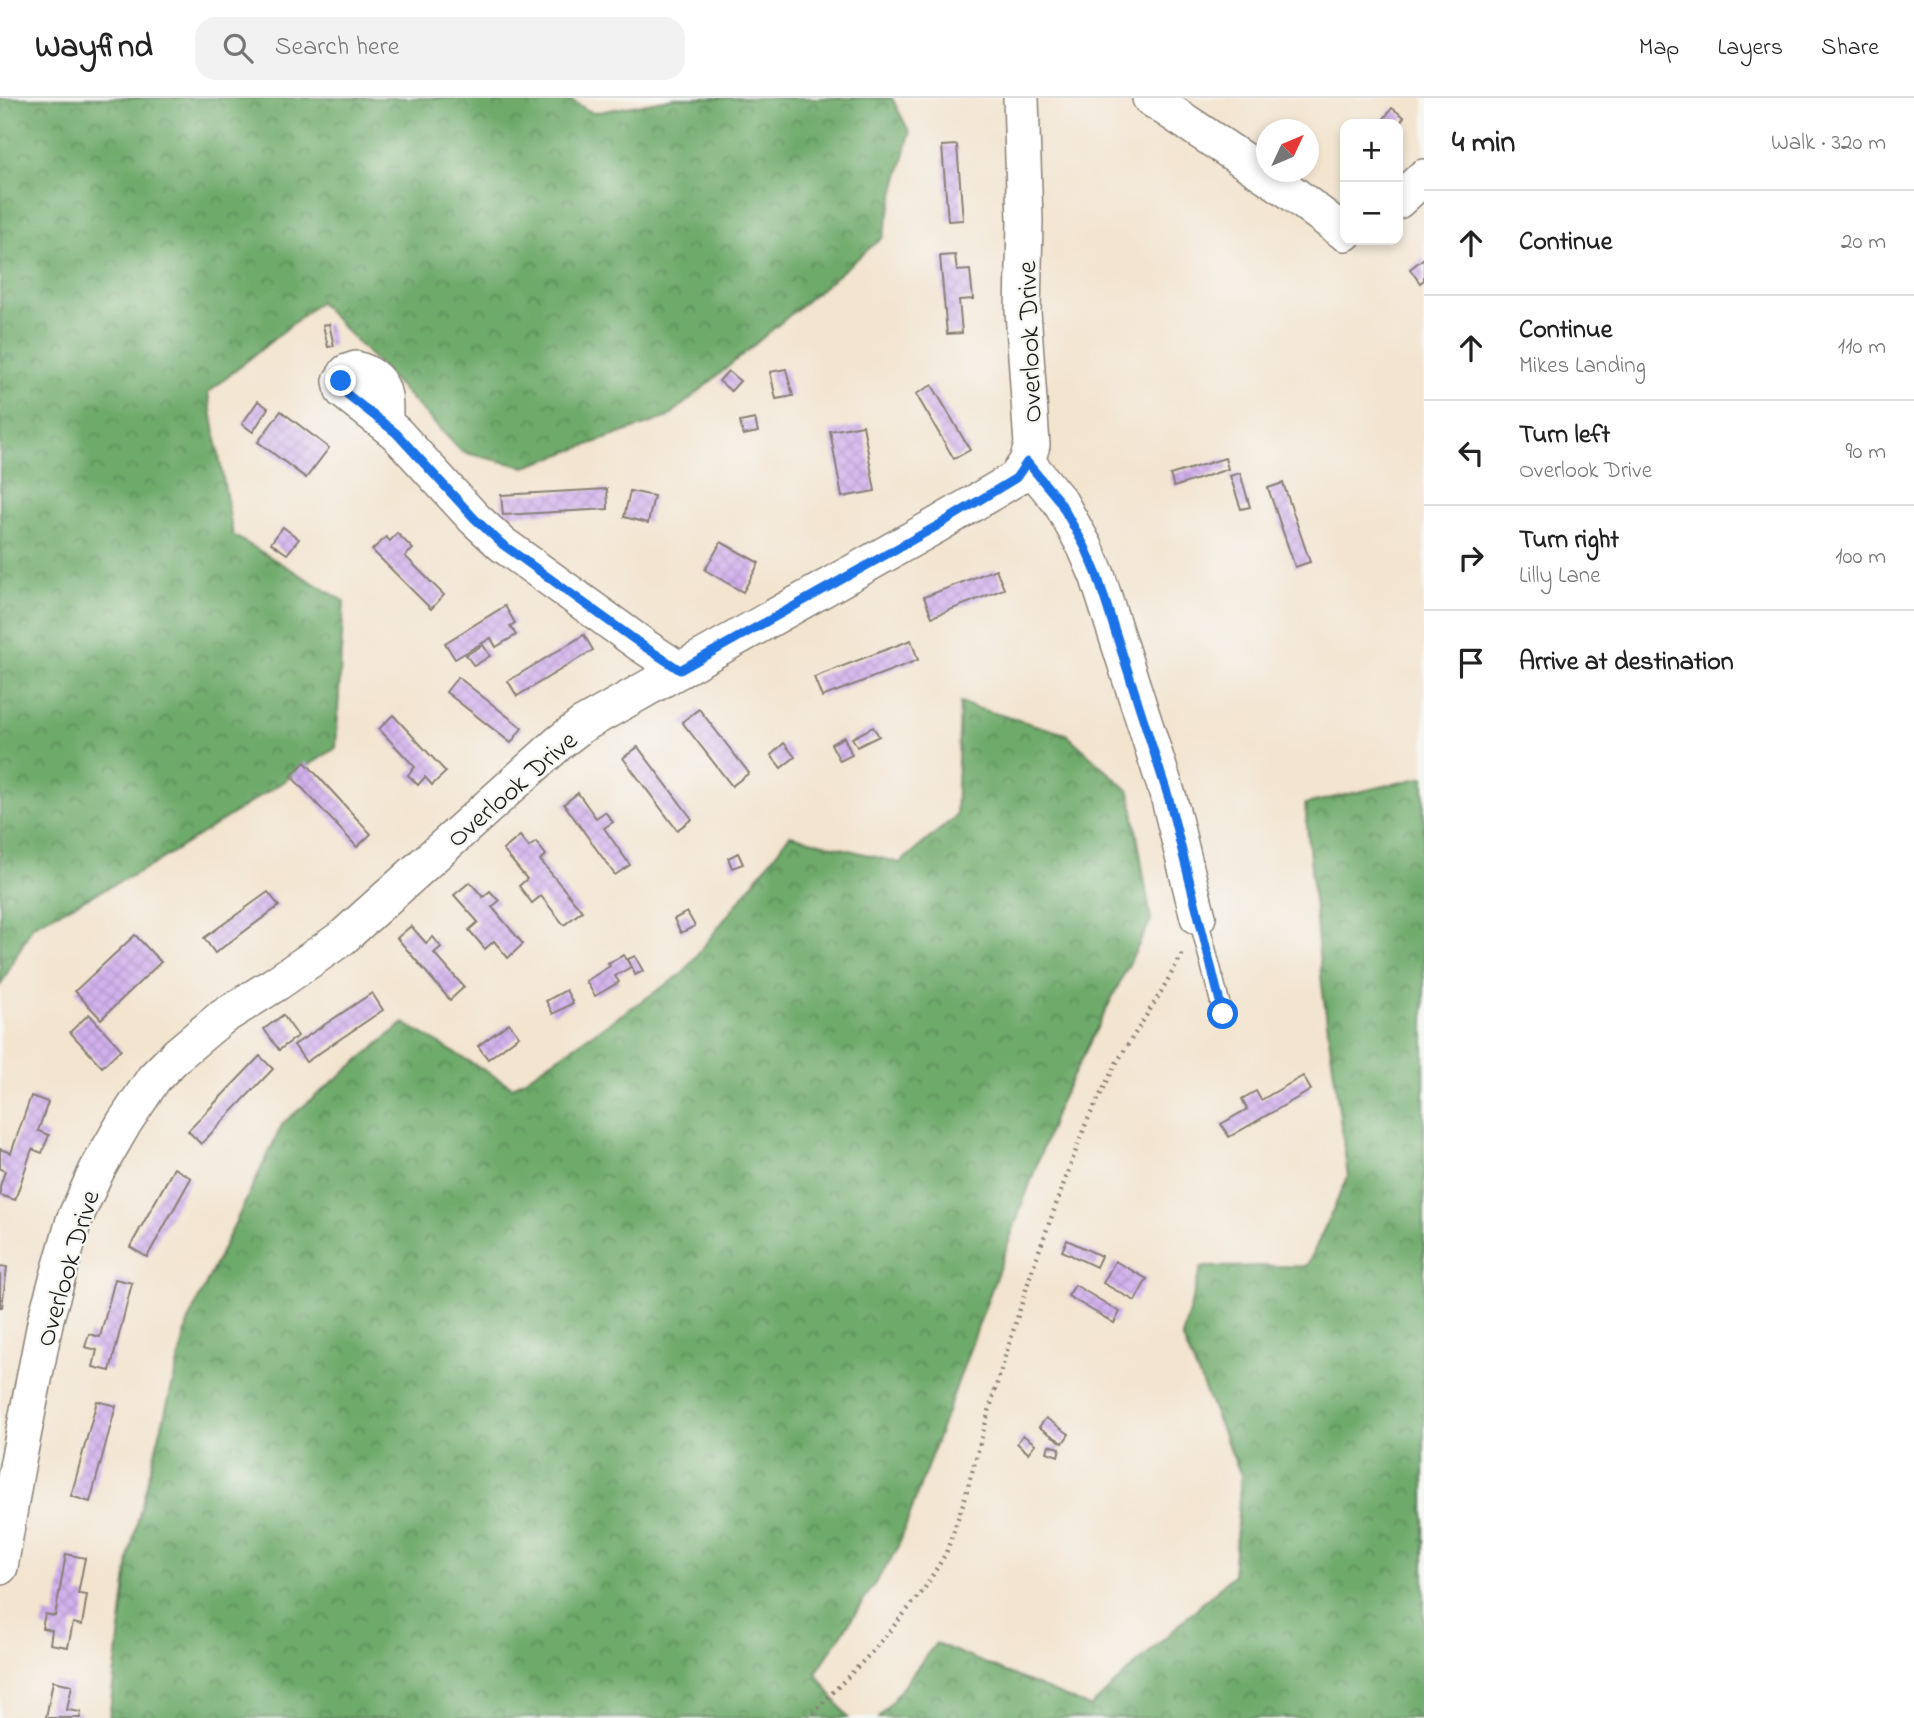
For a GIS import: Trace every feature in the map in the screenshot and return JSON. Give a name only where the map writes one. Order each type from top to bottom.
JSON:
[{"type":"street","name":"Overlook Drive","points":[[0,1567],[46,1318],[74,1220],[110,1146],[154,1078],[221,1018],[342,938],[582,725],[937,526],[1016,478],[1027,462],[1032,445],[1023,311],[1025,221],[1021,98]]},
{"type":"street","points":[[1150,98],[1288,190],[1340,229]]},
{"type":"street","points":[[1403,196],[1424,177]]},
{"type":"street","points":[[385,424],[502,544],[680,670]]},
{"type":"street","points":[[1027,462],[1060,502],[1097,575],[1169,799],[1198,917]]},
{"type":"lane","points":[[1198,917],[1223,1014]]},
{"type":"path","points":[[808,1718],[872,1652],[923,1591],[946,1553],[964,1501],[1032,1270],[1086,1123],[1117,1062],[1186,948],[1198,917]]},
{"type":"green space","points":[[0,98],[567,98],[593,113],[675,98],[892,98],[910,133],[883,237],[668,417],[525,467],[462,452],[319,302],[208,393],[233,535],[344,601],[336,748],[151,866],[33,925],[0,986]]},
{"type":"green space","points":[[960,703],[1066,734],[1130,792],[1151,920],[1058,1106],[897,1550],[816,1673],[848,1718],[109,1718],[130,1551],[189,1319],[283,1123],[404,1023],[513,1087],[682,974],[790,835],[900,863],[956,816]]},
{"type":"green space","points":[[1424,777],[1424,1718],[879,1718],[936,1643],[1090,1707],[1233,1575],[1241,1475],[1182,1337],[1201,1267],[1307,1266],[1348,1177],[1322,985],[1305,804]]},
{"type":"building","points":[[1392,108],[1404,117],[1403,119],[1384,119]]},
{"type":"building","points":[[957,145],[963,220],[948,221],[942,146]]},
{"type":"building","points":[[955,255],[957,271],[970,270],[973,299],[959,300],[962,333],[947,334],[940,256]]},
{"type":"building","points":[[1424,258],[1424,280],[1420,283],[1410,269]]},
{"type":"building","points":[[329,324],[334,346],[328,347],[323,325]]},
{"type":"building","points":[[786,369],[793,396],[776,399],[770,372]]},
{"type":"building","points":[[728,371],[740,381],[731,391],[719,381]]},
{"type":"building","points":[[932,385],[970,450],[954,459],[916,394]]},
{"type":"building","points":[[258,401],[268,408],[253,432],[242,424]]},
{"type":"building","points":[[281,411],[329,448],[306,478],[258,442]]},
{"type":"building","points":[[755,419],[758,432],[743,435],[740,422]]},
{"type":"building","points":[[863,425],[875,491],[842,497],[830,431]]},
{"type":"building","points":[[1225,458],[1228,469],[1174,487],[1170,475]]},
{"type":"building","points":[[1240,473],[1250,507],[1241,509],[1230,476]]},
{"type":"building","points":[[1283,483],[1310,562],[1295,567],[1268,488]]},
{"type":"building","points":[[607,489],[608,509],[503,515],[501,495]]},
{"type":"building","points":[[630,491],[654,496],[648,523],[624,517]]},
{"type":"building","points":[[283,527],[299,539],[287,554],[271,543]]},
{"type":"building","points":[[397,533],[413,549],[405,556],[444,595],[431,609],[372,550],[386,537],[390,541]]},
{"type":"building","points":[[721,542],[759,563],[743,592],[705,570]]},
{"type":"building","points":[[996,569],[1004,589],[932,617],[924,597]]},
{"type":"building","points":[[505,606],[515,623],[510,626],[516,635],[496,647],[491,638],[455,659],[445,643]]},
{"type":"building","points":[[584,635],[593,650],[517,696],[508,681]]},
{"type":"building","points":[[911,640],[918,660],[822,697],[814,677]]},
{"type":"building","points":[[483,645],[490,656],[474,666],[466,655]]},
{"type":"building","points":[[458,677],[522,728],[511,743],[446,692]]},
{"type":"building","points":[[699,709],[749,773],[732,786],[682,722]]},
{"type":"building","points":[[393,715],[446,772],[432,785],[425,777],[418,785],[408,775],[415,767],[379,729]]},
{"type":"building","points":[[873,727],[879,736],[857,747],[852,738]]},
{"type":"building","points":[[844,737],[852,755],[840,761],[831,744]]},
{"type":"building","points":[[784,743],[795,757],[781,768],[771,755]]},
{"type":"building","points":[[638,747],[692,819],[677,830],[623,758]]},
{"type":"building","points":[[305,762],[371,834],[357,847],[291,776]]},
{"type":"building","points":[[578,793],[596,818],[605,812],[613,822],[604,828],[630,865],[615,875],[564,804]]},
{"type":"building","points":[[520,836],[529,847],[536,842],[546,855],[540,860],[582,911],[564,925],[541,896],[532,903],[519,886],[527,879],[503,850]]},
{"type":"building","points":[[738,853],[743,864],[732,868],[728,858]]},
{"type":"building","points":[[470,882],[483,897],[490,891],[499,901],[492,907],[523,944],[508,958],[494,941],[485,949],[469,930],[478,922],[454,895]]},
{"type":"building","points":[[268,892],[279,906],[215,953],[204,938]]},
{"type":"building","points":[[687,912],[695,926],[681,933],[674,919]]},
{"type":"building","points":[[411,926],[426,943],[433,937],[441,947],[434,953],[464,987],[450,1000],[397,938]]},
{"type":"building","points":[[135,935],[161,962],[101,1019],[75,991]]},
{"type":"building","points":[[624,955],[631,967],[615,976],[619,982],[595,996],[586,981],[610,966],[608,963]]},
{"type":"building","points":[[635,956],[643,971],[635,975],[628,959]]},
{"type":"building","points":[[566,990],[573,1003],[553,1014],[546,1001]]},
{"type":"building","points":[[372,993],[383,1010],[306,1062],[294,1045]]},
{"type":"building","points":[[89,1014],[121,1049],[102,1067],[70,1032]]},
{"type":"building","points":[[283,1015],[298,1036],[279,1050],[264,1029]]},
{"type":"building","points":[[509,1023],[519,1036],[488,1059],[478,1046]]},
{"type":"building","points":[[260,1056],[273,1069],[201,1144],[188,1131]]},
{"type":"building","points":[[1303,1076],[1311,1090],[1229,1137],[1221,1124],[1247,1109],[1242,1099],[1256,1091],[1261,1100]]},
{"type":"building","points":[[31,1096],[48,1102],[38,1131],[49,1135],[42,1153],[32,1149],[15,1200],[0,1195],[5,1171],[0,1169],[0,1149],[11,1153]]},
{"type":"building","points":[[174,1168],[191,1178],[147,1257],[130,1247]]},
{"type":"building","points":[[1067,1240],[1101,1256],[1096,1267],[1062,1251]]},
{"type":"building","points":[[1115,1261],[1147,1279],[1135,1301],[1103,1283]]},
{"type":"building","points":[[0,1266],[7,1267],[2,1307],[0,1307]]},
{"type":"building","points":[[115,1279],[132,1283],[110,1371],[93,1367],[97,1350],[85,1347],[89,1334],[100,1337]]},
{"type":"building","points":[[1075,1285],[1120,1312],[1114,1323],[1068,1296]]},
{"type":"building","points":[[97,1401],[116,1406],[90,1502],[71,1496]]},
{"type":"building","points":[[1046,1418],[1069,1434],[1063,1443],[1039,1427]]},
{"type":"building","points":[[1023,1435],[1035,1444],[1028,1453],[1017,1443]]},
{"type":"building","points":[[1049,1445],[1060,1448],[1058,1456],[1047,1452]]},
{"type":"building","points":[[66,1554],[85,1558],[78,1594],[87,1595],[82,1625],[73,1623],[68,1647],[50,1644],[52,1630],[42,1628],[45,1614],[55,1616]]},
{"type":"building","points":[[53,1681],[72,1685],[67,1710],[81,1712],[80,1718],[46,1718]]},
{"type":"route","points":[[341,381],[343,391],[396,433],[474,518],[502,544],[680,670],[937,526],[1016,478],[1027,462],[1060,502],[1097,575],[1169,799],[1223,1014]]}]
